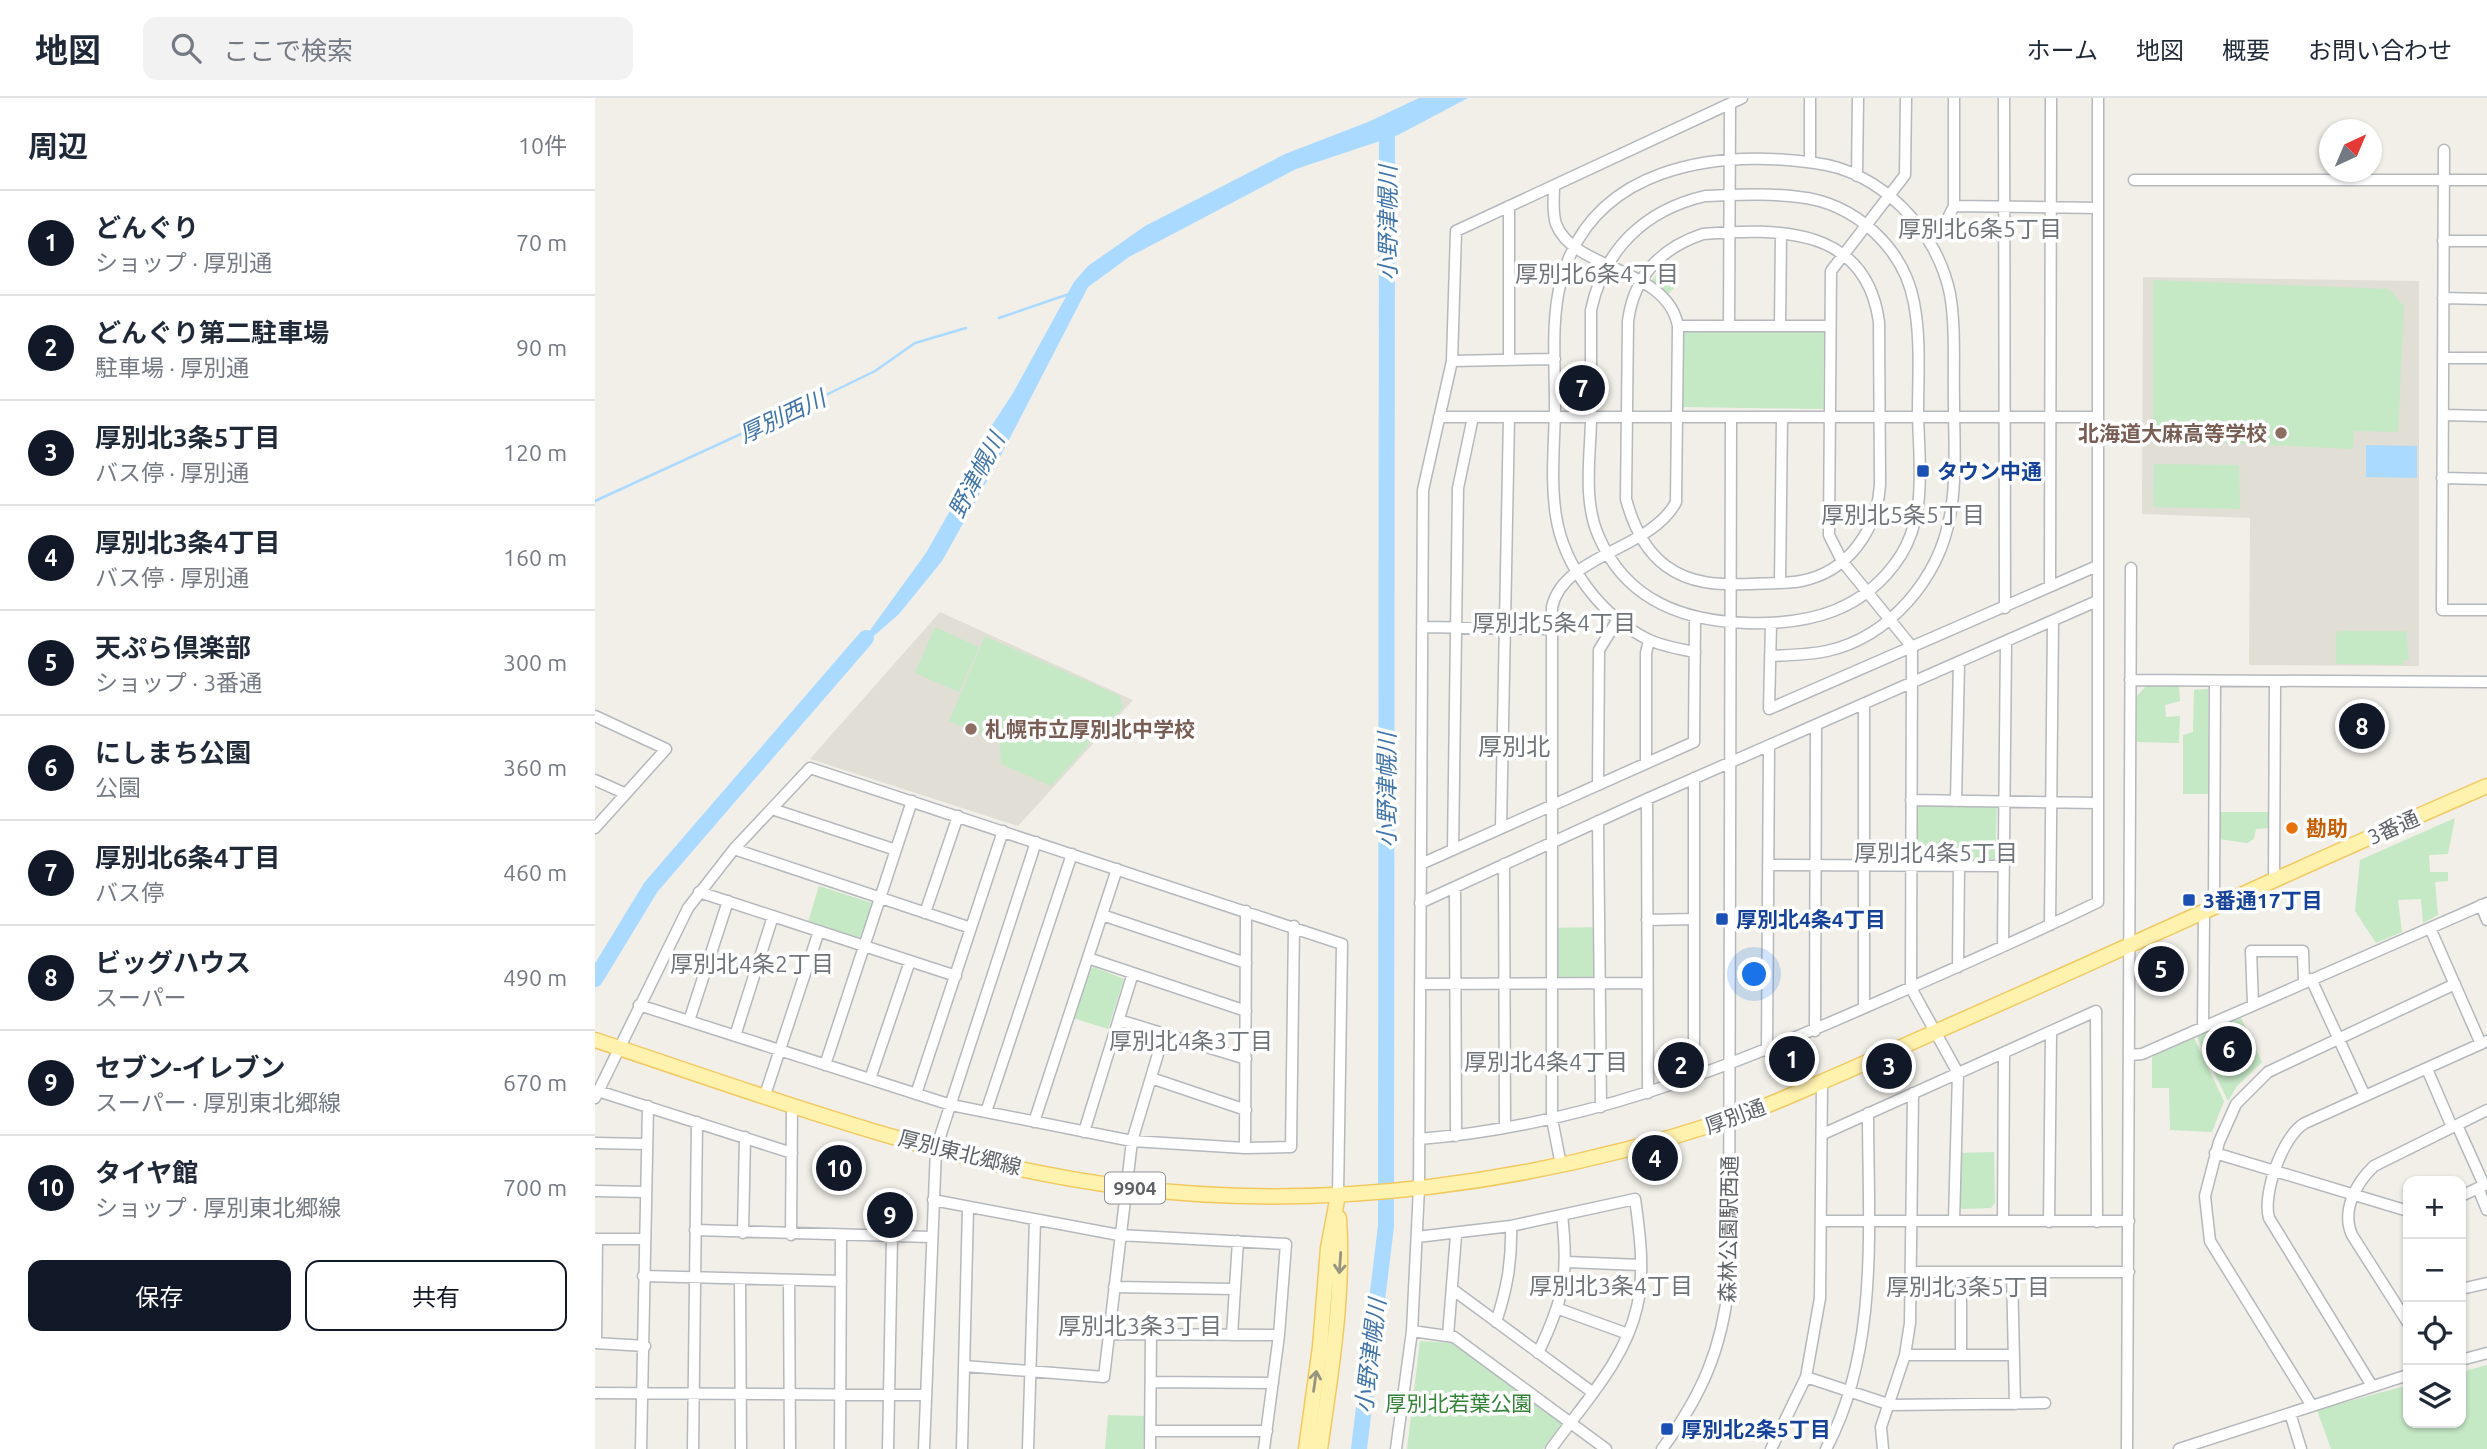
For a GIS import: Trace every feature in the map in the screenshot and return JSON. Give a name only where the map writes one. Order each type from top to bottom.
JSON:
[{"type":"main road","name":"3番通","points":[[2146,939],[2487,786]]},
{"type":"main road","name":"厚別通","points":[[1338,1195],[1419,1188],[1561,1165],[1730,1119],[1822,1082],[2146,939]]},
{"type":"main road","name":"厚別東北郷線","points":[[595,1040],[936,1149],[1126,1187],[1221,1194],[1338,1195]]},
{"type":"main road","points":[[1306,1449],[1320,1347],[1328,1248],[1338,1195]]},
{"type":"main road","points":[[1319,1449],[1335,1340],[1341,1250],[1338,1195]]},
{"type":"street","points":[[1396,1449],[1412,1331],[1419,1188],[1423,490],[1452,361],[1456,231],[1742,98]]},
{"type":"street","points":[[1809,162],[1810,98]]},
{"type":"street","points":[[1857,176],[1858,98]]},
{"type":"street","points":[[1906,98],[1905,174],[1831,271],[1829,535],[1843,561],[1912,647],[1911,988],[1958,1073],[1954,1221]]},
{"type":"street","points":[[1926,238],[1945,224],[1954,206],[1954,98]]},
{"type":"street","points":[[2004,98],[2005,608]]},
{"type":"street","points":[[2050,586],[2051,98]]},
{"type":"street","points":[[1419,1139],[1456,1136],[1552,1119],[1601,1107],[1730,1066],[1815,1031],[2098,902],[2098,98]]},
{"type":"street","points":[[1729,326],[1730,104]]},
{"type":"street","points":[[2444,150],[2442,610],[2487,610]]},
{"type":"street","points":[[1695,652],[1649,640],[1618,619],[1578,572],[1565,549],[1557,520],[1553,489],[1558,297],[1576,246],[1605,208],[1630,188],[1679,166],[1730,160],[1809,162],[1857,176],[1890,196],[1926,238],[1944,272],[1952,312],[1953,491],[1943,543],[1923,583],[1889,619],[1865,636],[1829,650],[1770,656]]},
{"type":"street","points":[[2134,180],[2487,180]]},
{"type":"street","points":[[1554,186],[1556,225],[1576,246],[1668,300],[1675,310],[1678,326],[1676,502],[1664,518],[1640,535],[1568,578],[1554,597],[1550,629],[1552,1119],[1561,1165]]},
{"type":"street","points":[[1705,196],[1730,196],[1812,199],[1842,209],[1866,226],[1891,251],[1910,286],[1916,317],[1920,486],[1915,523],[1900,556],[1868,593],[1836,612],[1797,622],[1730,623],[1695,619],[1669,610],[1640,593],[1621,574],[1608,554],[1592,517],[1591,310],[1606,263],[1633,230],[1664,209],[1705,196]]},
{"type":"street","points":[[1509,206],[1509,360]]},
{"type":"street","points":[[1954,206],[2098,208]]},
{"type":"street","points":[[1730,233],[1797,234],[1820,240],[1843,253],[1862,273],[1877,309],[1880,418],[1876,511],[1857,547],[1843,561],[1816,577],[1780,583],[1730,584],[1703,583],[1677,573],[1656,557],[1640,535],[1626,499],[1628,321],[1632,296],[1657,259],[1678,244],[1703,234],[1730,233]]},
{"type":"street","points":[[1780,326],[1781,234]]},
{"type":"street","points":[[2443,241],[2487,242]]},
{"type":"street","points":[[2443,298],[2487,299]]},
{"type":"street","points":[[1678,326],[1829,326]]},
{"type":"street","points":[[2443,358],[2487,358]]},
{"type":"street","points":[[1452,361],[1555,359]]},
{"type":"street","points":[[2443,415],[2487,416]]},
{"type":"street","points":[[1440,416],[1954,419],[2098,417]]},
{"type":"street","points":[[1453,850],[1458,488],[1473,417]]},
{"type":"street","points":[[1501,828],[1509,417]]},
{"type":"street","name":"森林公園駅西通","points":[[1662,1449],[1701,1389],[1724,1324],[1729,1282],[1733,762],[1730,623],[1731,418]]},
{"type":"street","points":[[1780,583],[1782,418]]},
{"type":"street","points":[[2442,478],[2487,479]]},
{"type":"street","points":[[1771,624],[1769,709],[2097,566]]},
{"type":"street","points":[[2127,1449],[2131,568]]},
{"type":"street","points":[[1420,903],[1647,799],[2097,601]]},
{"type":"street","points":[[1598,785],[1599,650],[1618,619]]},
{"type":"street","points":[[1421,864],[1694,742],[1695,619]]},
{"type":"street","points":[[2050,925],[2053,621]]},
{"type":"street","points":[[1422,627],[1550,629]]},
{"type":"street","points":[[1646,763],[1646,653],[1649,640]]},
{"type":"street","points":[[2003,946],[2006,642]]},
{"type":"street","points":[[1956,801],[1959,663]]},
{"type":"street","points":[[2130,680],[2487,682]]},
{"type":"street","points":[[2203,1026],[2215,681]]},
{"type":"street","points":[[2274,880],[2275,682]]},
{"type":"street","points":[[1864,704],[1864,1008]]},
{"type":"street","points":[[595,716],[666,749],[595,828]]},
{"type":"street","points":[[1815,1031],[1816,725]]},
{"type":"street","points":[[1767,1051],[1769,746]]},
{"type":"street","points":[[792,1153],[648,1106],[596,1094],[699,891],[734,849],[810,768],[1342,944],[1338,1195]]},
{"type":"street","points":[[1694,1076],[1695,778]]},
{"type":"street","points":[[595,780],[624,793]]},
{"type":"street","points":[[1647,799],[1647,1093]]},
{"type":"street","points":[[1911,800],[2098,803]]},
{"type":"street","points":[[825,1065],[912,801]]},
{"type":"street","points":[[772,809],[896,850]]},
{"type":"street","points":[[925,913],[958,816]]},
{"type":"street","points":[[1598,821],[1601,1107]]},
{"type":"street","points":[[916,1094],[1003,831]]},
{"type":"street","points":[[924,1449],[930,1237],[936,1149],[1037,842]]},
{"type":"street","points":[[734,849],[971,928]]},
{"type":"street","points":[[986,1112],[1072,854]]},
{"type":"street","points":[[1504,864],[1504,1128]]},
{"type":"street","points":[[1768,865],[2004,866]]},
{"type":"street","points":[[1958,967],[1959,866]]},
{"type":"street","points":[[1034,1122],[1117,869]]},
{"type":"street","points":[[1455,887],[1456,1136]]},
{"type":"street","points":[[699,891],[955,976]]},
{"type":"street","points":[[689,1021],[728,901]]},
{"type":"street","points":[[2129,1055],[2142,1055],[2484,904],[2487,920]]},
{"type":"street","points":[[1245,1148],[1246,911]]},
{"type":"street","points":[[1102,915],[1246,963]]},
{"type":"street","points":[[735,1036],[773,916]]},
{"type":"street","points":[[1647,919],[1694,919]]},
{"type":"street","points":[[639,1005],[951,1105],[1132,1141],[1245,1148],[1291,1147],[1294,926]]},
{"type":"street","points":[[2372,1386],[2269,1218],[2267,1202],[2285,1142],[2297,1128],[2484,1043],[2430,928]]},
{"type":"street","points":[[765,1095],[819,931]]},
{"type":"street","points":[[2253,1004],[2251,951],[2304,951],[2308,981],[2365,1096]]},
{"type":"street","points":[[1088,958],[1246,1011]]},
{"type":"street","points":[[870,1079],[910,961]]},
{"type":"street","points":[[1084,1132],[1133,974]]},
{"type":"street","points":[[1420,984],[1647,983]]},
{"type":"street","points":[[2312,1406],[2210,1241],[2205,1196],[2215,1153],[2232,1110],[2256,1082],[2273,1069],[2455,984]]},
{"type":"street","points":[[1823,1134],[2096,1012],[2097,1222]]},
{"type":"street","points":[[1119,1020],[1246,1059]]},
{"type":"street","points":[[2049,1222],[2050,1032]]},
{"type":"street","points":[[964,1366],[1104,1377],[1132,1141],[1164,1034]]},
{"type":"street","points":[[2003,1222],[2004,1053]]},
{"type":"street","points":[[2427,1069],[2483,1185],[2487,1210]]},
{"type":"street","points":[[1151,1078],[1246,1110]]},
{"type":"street","points":[[1771,1449],[1805,1377],[1820,1298],[1822,1082]]},
{"type":"street","points":[[1883,1449],[1881,1427],[1891,1405],[1905,1355],[1912,1272],[1913,1093]]},
{"type":"street","points":[[791,1235],[792,1104]]},
{"type":"street","points":[[641,1449],[648,1106]]},
{"type":"street","points":[[2403,1306],[2348,1226],[2348,1211],[2354,1195],[2367,1174],[2378,1164],[2487,1111]]},
{"type":"street","points":[[1826,1449],[1849,1390],[1864,1311],[1868,1220],[1868,1113]]},
{"type":"street","points":[[693,1449],[697,1122]]},
{"type":"street","points":[[743,1233],[745,1138]]},
{"type":"street","points":[[595,1143],[647,1144]]},
{"type":"street","points":[[2215,1153],[2403,1210]]},
{"type":"street","points":[[2466,1194],[2483,1185]]},
{"type":"street","points":[[595,1191],[646,1192]]},
{"type":"street","points":[[1416,1237],[1456,1235],[1511,1226],[1635,1199],[1640,1265],[1637,1305],[1628,1334],[1612,1364],[1551,1449]]},
{"type":"street","points":[[933,1200],[1119,1235],[1286,1244],[1279,1335],[1264,1449]]},
{"type":"street","points":[[963,1449],[968,1208]]},
{"type":"street","points":[[1538,1353],[1559,1309],[1567,1262],[1562,1215]]},
{"type":"street","points":[[1028,1449],[1035,1220]]},
{"type":"street","points":[[1821,1221],[2129,1221]]},
{"type":"street","points":[[1496,1321],[1511,1267],[1511,1226]]},
{"type":"street","points":[[695,1230],[791,1235],[930,1237]]},
{"type":"street","points":[[1448,1336],[1456,1235]]},
{"type":"street","points":[[840,1449],[841,1236]]},
{"type":"street","points":[[888,1449],[892,1236]]},
{"type":"street","points":[[644,1239],[596,1239],[595,1343],[645,1346]]},
{"type":"street","points":[[1232,1335],[1238,1241]]},
{"type":"street","points":[[1567,1262],[1640,1265]]},
{"type":"street","points":[[1912,1272],[2129,1272]]},
{"type":"street","points":[[1961,1272],[1961,1355]]},
{"type":"street","points":[[2012,1272],[2015,1404]]},
{"type":"street","points":[[643,1276],[841,1281]]},
{"type":"street","points":[[740,1279],[741,1449]]},
{"type":"street","points":[[789,1280],[790,1449]]},
{"type":"street","points":[[2466,1288],[2487,1283]]},
{"type":"street","points":[[1114,1287],[1235,1289]]},
{"type":"street","points":[[1452,1289],[1592,1392]]},
{"type":"street","points":[[1559,1309],[1628,1334]]},
{"type":"street","points":[[1412,1331],[1454,1337],[1606,1449]]},
{"type":"street","points":[[1109,1334],[1279,1335]]},
{"type":"street","points":[[1150,1449],[1151,1334]]},
{"type":"street","points":[[2466,1359],[2487,1353]]},
{"type":"street","points":[[1905,1355],[2014,1355]]},
{"type":"street","points":[[1805,1377],[1891,1405],[2045,1403]]},
{"type":"street","points":[[2179,1449],[2403,1377]]},
{"type":"street","points":[[1151,1382],[1273,1383]]},
{"type":"street","points":[[595,1393],[926,1395]]},
{"type":"street","points":[[2290,1413],[2301,1449]]},
{"type":"street","points":[[1150,1431],[1267,1431]]},
{"type":"shaded area","name":"北海道大麻高等学校","points":[[2143,277],[2419,281],[2419,666],[2249,665],[2250,518],[2142,514]]},
{"type":"shaded area","name":"札幌市立厚別北中学校","points":[[940,612],[1133,700],[1018,826],[810,759]]},
{"type":"green space","points":[[1664,267],[1679,283],[1667,295],[1651,281]]},
{"type":"green space","points":[[2153,280],[2389,289],[2404,306],[2398,432],[2354,431],[2353,449],[2153,439]]},
{"type":"green space","points":[[1683,329],[1824,330],[1823,409],[1682,407]]},
{"type":"green space","points":[[2154,464],[2239,465],[2240,509],[2153,507]]},
{"type":"green space","points":[[935,627],[979,647],[959,692],[915,673]]},
{"type":"green space","points":[[2340,631],[2406,631],[2409,660],[2404,660],[2404,665],[2336,664],[2336,634]]},
{"type":"green space","points":[[985,636],[1120,696],[1123,707],[1051,786],[1001,764],[1000,743],[949,721]]},
{"type":"green space","points":[[2146,686],[2179,686],[2180,701],[2165,705],[2166,717],[2180,716],[2179,743],[2137,742],[2137,696]]},
{"type":"green space","points":[[2208,689],[2208,794],[2183,794],[2183,735],[2193,732],[2194,690]]},
{"type":"green space","points":[[1915,806],[1997,806],[1995,859],[1915,859]]},
{"type":"green space","points":[[2219,812],[2270,812],[2270,828],[2256,829],[2254,839],[2247,843],[2218,839]]},
{"type":"green space","points":[[2455,818],[2448,854],[2429,855],[2430,872],[2448,872],[2448,881],[2435,882],[2438,915],[2423,923],[2421,899],[2398,900],[2402,932],[2376,943],[2355,911],[2360,860]]},
{"type":"green space","points":[[819,886],[872,903],[860,938],[808,922]]},
{"type":"green space","points":[[1599,927],[1600,983],[1551,983],[1551,928]]},
{"type":"green space","points":[[1094,967],[1124,979],[1108,1029],[1073,1018],[1089,970]]},
{"type":"green space","points":[[2241,1018],[2262,1062],[2237,1086],[2228,1101],[2196,1035]]},
{"type":"green space","points":[[2194,1038],[2224,1101],[2212,1132],[2170,1130],[2169,1088],[2152,1088],[2152,1057]]},
{"type":"green space","points":[[1994,1152],[1995,1203],[1991,1208],[1962,1209],[1959,1206],[1959,1153]]},
{"type":"green space","name":"厚別北若葉公園","points":[[1420,1341],[1453,1343],[1562,1423],[1543,1449],[1407,1449]]},
{"type":"green space","points":[[2487,1365],[2487,1449],[2331,1449],[2317,1410],[2403,1386],[2403,1428],[2466,1428],[2466,1371]]},
{"type":"green space","points":[[1108,1415],[1145,1416],[1143,1449],[1105,1449]]},
{"type":"water","points":[[1419,98],[1468,98],[1398,135],[1296,169],[1129,257],[1088,287],[998,461],[942,561],[899,614],[852,655],[926,553],[976,465],[977,448],[1013,393],[1074,282],[1088,266],[1145,226],[1285,154],[1368,122]]},
{"type":"water","points":[[2366,445],[2417,446],[2417,478],[2366,477]]},
{"type":"waterway","name":"小野津幌川","points":[[1359,1449],[1386,1226],[1387,130]]},
{"type":"waterway","name":"厚別西川","points":[[999,318],[1069,294]]},
{"type":"waterway","name":"厚別西川","points":[[595,501],[875,371],[915,343],[966,328]]},
{"type":"waterway","name":"野津幌川","points":[[595,979],[651,887],[866,638]]},
{"type":"place","name":"厚別北6条4丁目","points":[[1582,388]]},
{"type":"place","name":"北海道大麻高等学校","points":[[2281,433]]},
{"type":"place","name":"タウン中通","points":[[1923,471]]},
{"type":"place","name":"ビッグハウス","points":[[2362,726]]},
{"type":"place","name":"札幌市立厚別北中学校","points":[[971,729]]},
{"type":"place","name":"勘助","points":[[2292,828]]},
{"type":"place","name":"3番通17丁目","points":[[2189,900]]},
{"type":"place","name":"厚別北4条4丁目","points":[[1722,919]]},
{"type":"place","name":"天ぷら倶楽部","points":[[2161,969]]},
{"type":"place","name":"にしまち公園","points":[[2229,1049]]},
{"type":"place","name":"どんぐり","points":[[1792,1059]]},
{"type":"place","name":"どんぐり第二駐車場","points":[[1681,1065]]},
{"type":"place","name":"厚別北3条5丁目","points":[[1889,1066]]},
{"type":"place","name":"厚別北3条4丁目","points":[[1655,1158]]},
{"type":"place","name":"タイヤ館","points":[[839,1168]]},
{"type":"place","name":"セブン-イレブン","points":[[890,1215]]},
{"type":"place","name":"厚別北2条5丁目","points":[[1667,1429]]},
{"type":"district","name":"厚別北6条5丁目","points":[[1980,228]]},
{"type":"district","name":"厚別北6条4丁目","points":[[1597,273]]},
{"type":"district","name":"厚別北5条5丁目","points":[[1903,514]]},
{"type":"district","name":"厚別北5条4丁目","points":[[1554,622]]},
{"type":"district","name":"厚別北","points":[[1514,746]]},
{"type":"district","name":"厚別北4条5丁目","points":[[1936,852]]},
{"type":"district","name":"厚別北4条2丁目","points":[[752,963]]},
{"type":"district","name":"厚別北4条3丁目","points":[[1191,1040]]},
{"type":"district","name":"厚別北4条4丁目","points":[[1546,1061]]},
{"type":"district","name":"厚別北3条4丁目","points":[[1611,1285]]},
{"type":"district","name":"厚別北3条5丁目","points":[[1968,1286]]},
{"type":"district","name":"厚別北3条3丁目","points":[[1140,1325]]}]
